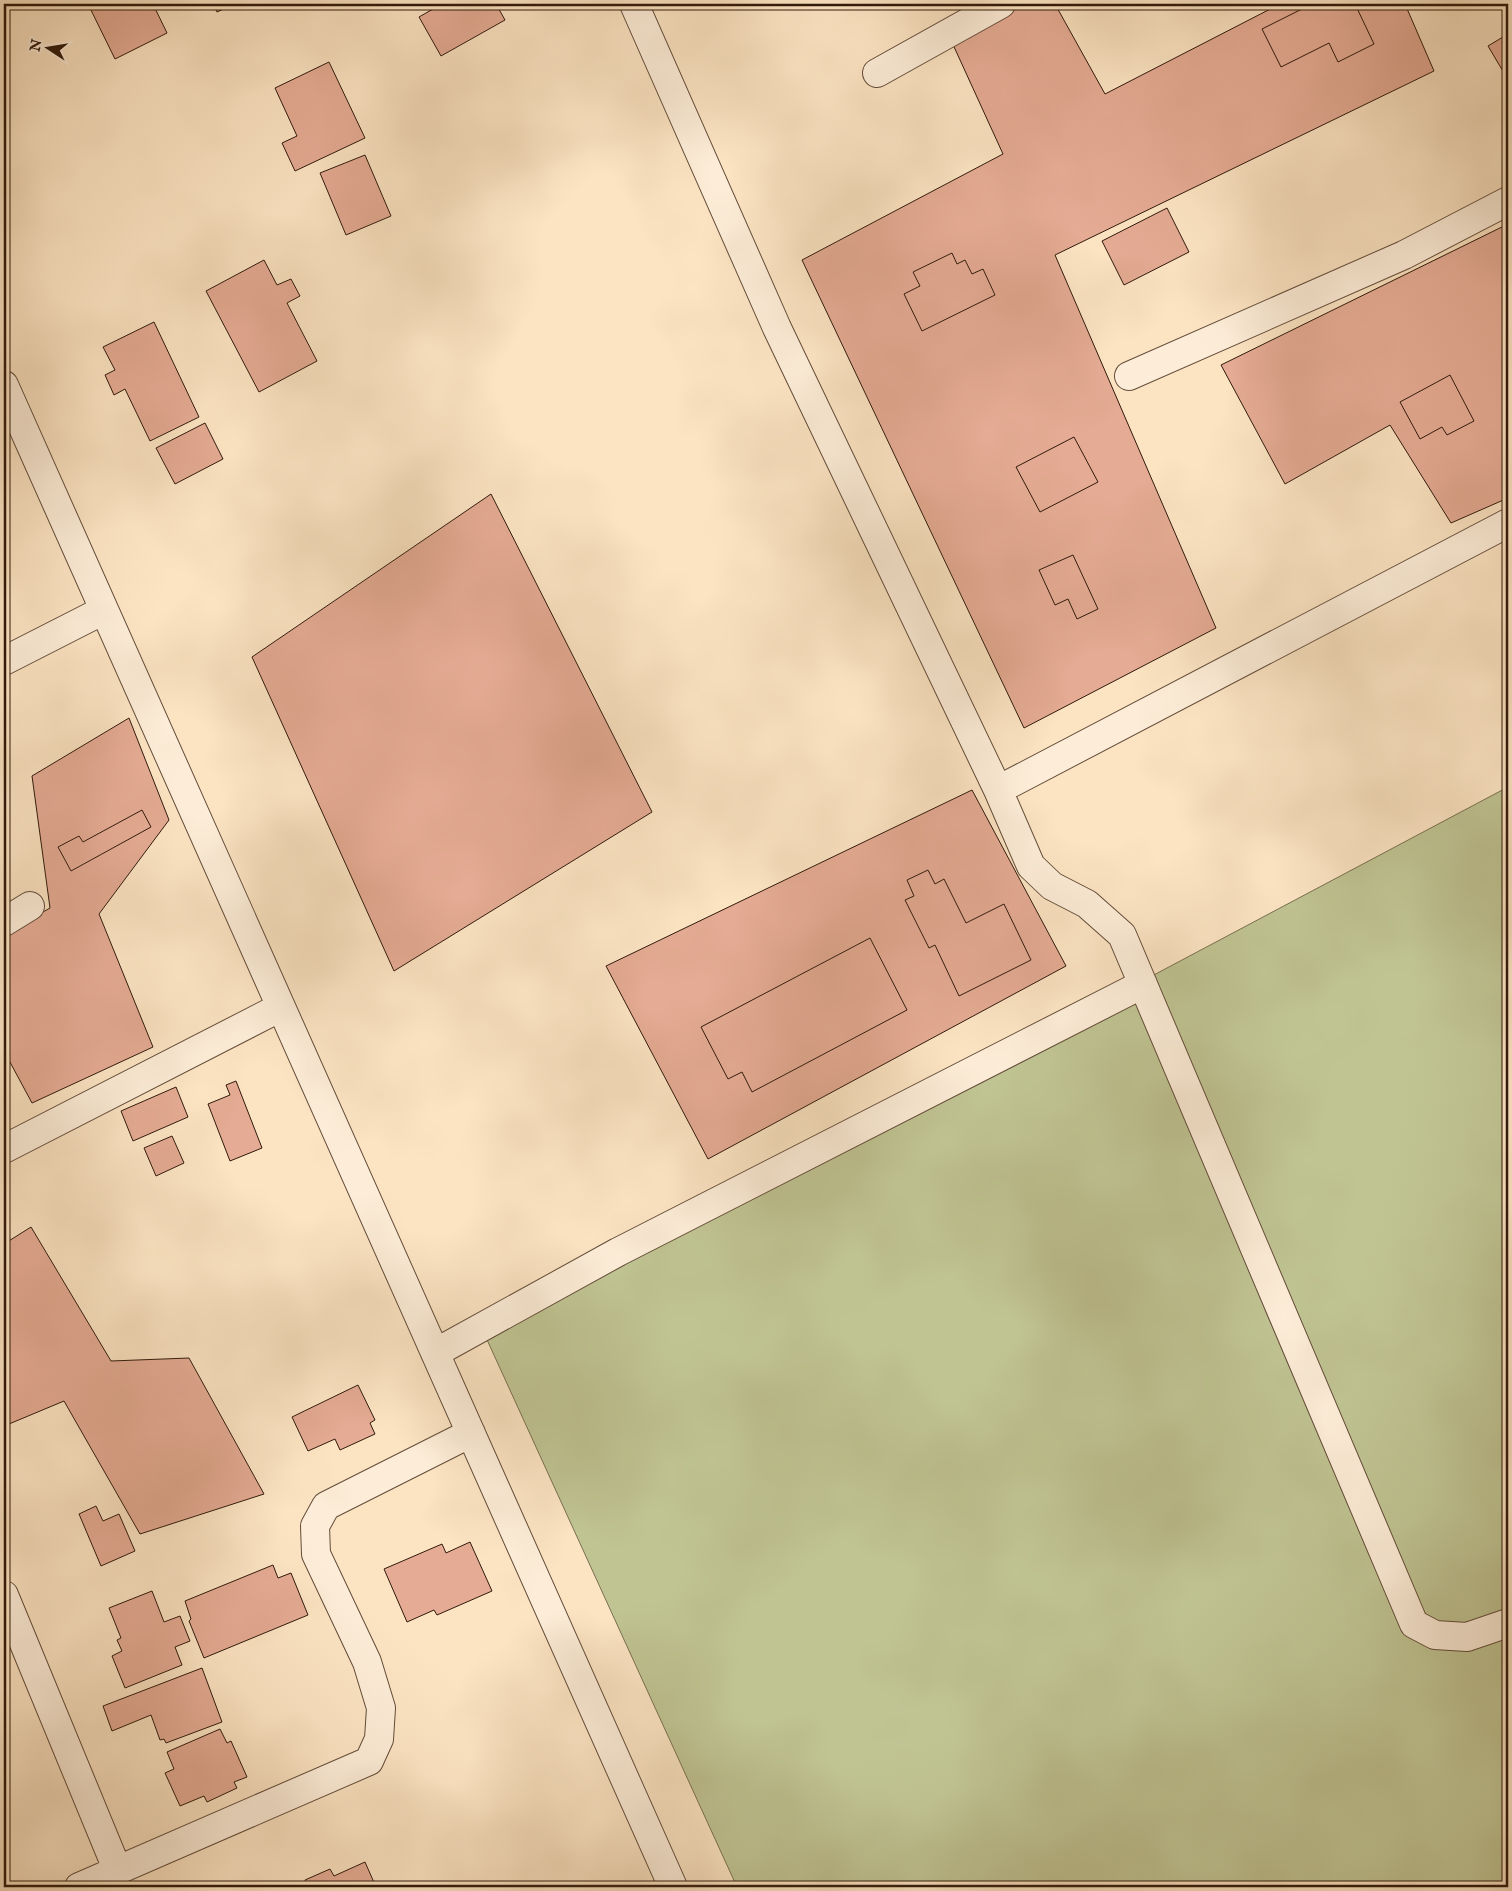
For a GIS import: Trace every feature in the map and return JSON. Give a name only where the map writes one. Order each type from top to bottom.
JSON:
[{"type":"street","points":[[634,4],[777,328],[998,790],[1031,866],[1052,886],[1086,904],[1122,936],[1414,1624],[1435,1635],[1467,1637],[1508,1623]]},
{"type":"street","points":[[877,73],[1001,4]]},
{"type":"street","points":[[1129,376],[1404,255],[1508,201]]},
{"type":"street","points":[[4,384],[673,1887]]},
{"type":"street","points":[[998,790],[1508,523]]},
{"type":"street","points":[[4,661],[104,610]]},
{"type":"street","points":[[4,922],[30,906]]},
{"type":"street","points":[[435,1353],[627,1248],[1143,984]]},
{"type":"street","points":[[4,1149],[281,1007]]},
{"type":"street","points":[[79,1887],[369,1761],[379,1739],[381,1708],[367,1662],[316,1554],[315,1526],[326,1506],[471,1433]]},
{"type":"street","points":[[4,1595],[117,1869]]},
{"type":"green space","points":[[1508,787],[1508,1887],[737,1887],[483,1331]]},
{"type":"building","points":[[88,4],[153,4],[167,33],[115,59]]},
{"type":"building","points":[[213,4],[235,4],[217,12]]},
{"type":"building","points":[[442,4],[496,4],[505,20],[441,56],[419,17]]},
{"type":"building","points":[[1025,4],[1055,4],[1105,94],[1280,4],[1405,4],[1434,71],[1055,255],[1216,628],[1024,728],[802,260],[1003,154],[950,38]]},
{"type":"building","points":[[1312,4],[1355,4],[1374,44],[1338,62],[1329,43],[1281,67],[1262,29]]},
{"type":"building","points":[[1508,34],[1508,71],[1504,73],[1488,46]]},
{"type":"building","points":[[329,62],[365,138],[295,171],[282,143],[297,136],[275,88]]},
{"type":"building","points":[[365,155],[391,216],[346,235],[320,173]]},
{"type":"building","points":[[1167,208],[1189,252],[1124,285],[1102,241]]},
{"type":"building","points":[[1508,224],[1508,498],[1451,523],[1390,425],[1285,484],[1221,365]]},
{"type":"building","points":[[952,253],[957,264],[965,260],[972,274],[983,269],[995,295],[922,331],[904,294],[920,286],[913,272]]},
{"type":"building","points":[[264,260],[277,285],[291,279],[300,296],[287,303],[317,361],[259,392],[206,291]]},
{"type":"building","points":[[154,322],[199,417],[150,441],[125,389],[114,395],[105,375],[115,370],[103,347]]},
{"type":"building","points":[[1450,375],[1474,421],[1447,435],[1442,427],[1420,439],[1400,402]]},
{"type":"building","points":[[205,423],[223,459],[175,484],[156,448]]},
{"type":"building","points":[[1074,437],[1098,482],[1040,512],[1016,467]]},
{"type":"building","points":[[491,494],[652,812],[394,971],[252,657]]},
{"type":"building","points":[[1073,555],[1098,609],[1077,619],[1068,599],[1055,605],[1039,570]]},
{"type":"building","points":[[129,718],[169,820],[99,914],[153,1047],[32,1103],[4,1051],[4,934],[50,908],[32,776]]},
{"type":"building","points":[[972,790],[1066,966],[708,1159],[606,966]]},
{"type":"building","points":[[142,810],[151,827],[71,871],[58,847],[79,836],[83,842]]},
{"type":"building","points":[[928,870],[935,884],[944,879],[966,923],[1004,904],[1031,960],[959,996],[935,945],[929,948],[905,900],[914,896],[907,880]]},
{"type":"building","points":[[870,938],[907,1010],[752,1092],[742,1072],[728,1079],[701,1027]]},
{"type":"building","points":[[236,1081],[262,1148],[230,1161],[208,1104],[230,1095],[226,1085]]},
{"type":"building","points":[[176,1087],[188,1117],[133,1141],[121,1111]]},
{"type":"building","points":[[172,1136],[184,1163],[156,1176],[144,1148]]},
{"type":"building","points":[[31,1227],[111,1361],[189,1358],[264,1494],[140,1534],[64,1401],[9,1424],[4,1417],[4,1244]]},
{"type":"building","points":[[358,1385],[375,1420],[370,1423],[375,1434],[340,1450],[335,1439],[308,1451],[292,1417]]},
{"type":"building","points":[[96,1506],[103,1521],[119,1514],[135,1551],[101,1566],[79,1514]]},
{"type":"building","points":[[470,1542],[492,1591],[437,1615],[434,1610],[407,1622],[384,1569],[442,1544],[446,1553]]},
{"type":"building","points":[[273,1565],[278,1578],[291,1573],[308,1615],[204,1658],[189,1621],[191,1619],[185,1601]]},
{"type":"building","points":[[152,1591],[164,1622],[180,1616],[190,1641],[175,1647],[182,1665],[125,1688],[112,1656],[122,1651],[117,1640],[121,1638],[109,1608]]},
{"type":"building","points":[[202,1668],[222,1722],[166,1743],[164,1739],[160,1740],[151,1715],[112,1731],[103,1706]]},
{"type":"building","points":[[220,1729],[227,1743],[231,1741],[247,1777],[234,1782],[237,1788],[207,1802],[204,1796],[180,1806],[165,1773],[174,1769],[167,1752]]},
{"type":"building","points":[[365,1862],[376,1887],[308,1887],[305,1880],[330,1869],[334,1876]]}]
